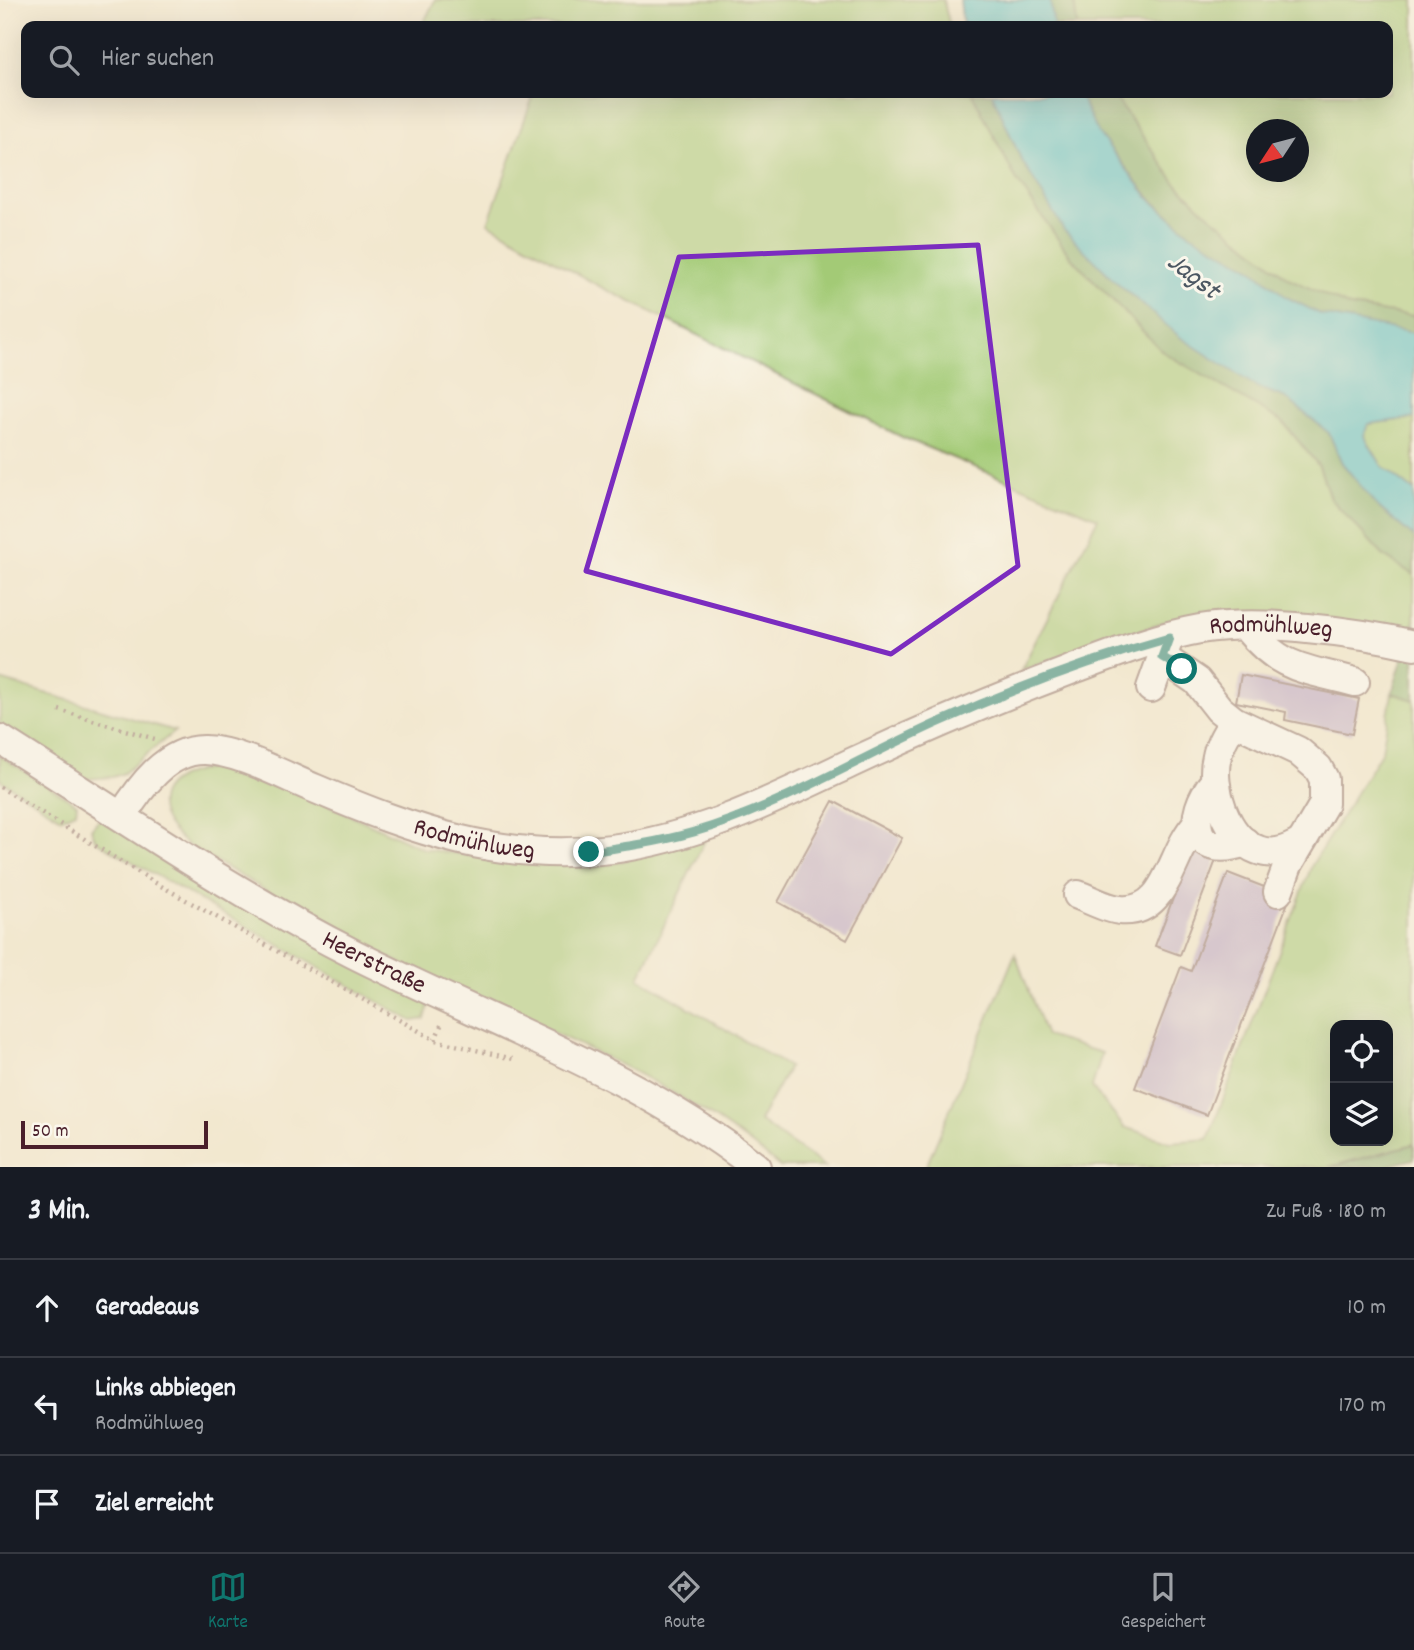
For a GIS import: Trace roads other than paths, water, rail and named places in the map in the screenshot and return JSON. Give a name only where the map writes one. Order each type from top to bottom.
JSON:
[{"type":"street","name":"Rodmühlweg","points":[[122,816],[138,790],[179,755],[205,750],[249,761],[380,816],[443,838],[497,849],[589,852],[638,845],[694,832],[743,814],[938,723],[1120,652],[1165,648],[1201,629],[1245,626],[1325,631],[1414,645]]},
{"type":"street","points":[[1245,626],[1273,657],[1355,682]]},
{"type":"street","points":[[1151,688],[1165,648],[1219,709],[1234,721],[1298,751],[1318,768],[1324,779],[1324,804],[1300,843],[1278,892]]},
{"type":"street","points":[[1234,721],[1216,758],[1215,781],[1221,806],[1245,842],[1258,850],[1271,852],[1300,843]]},
{"type":"street","name":"Heerstraße","points":[[0,738],[236,888],[352,953],[597,1068],[686,1118],[757,1167]]},
{"type":"street","points":[[1215,781],[1204,795],[1196,815],[1196,825],[1207,842],[1231,848],[1245,842]]},
{"type":"street","points":[[1078,895],[1119,910],[1140,908],[1149,904],[1165,883],[1183,839],[1196,825]]},
{"type":"water","points":[[960,0],[1050,0],[1053,21],[962,21]]},
{"type":"water","name":"Jagst","points":[[994,98],[1081,98],[1099,134],[1150,199],[1190,234],[1252,269],[1286,297],[1322,315],[1414,333],[1414,418],[1368,424],[1364,436],[1382,466],[1414,491],[1414,537],[1376,505],[1342,463],[1329,433],[1286,398],[1257,387],[1180,337],[1114,280],[1064,230],[1021,159]]}]
